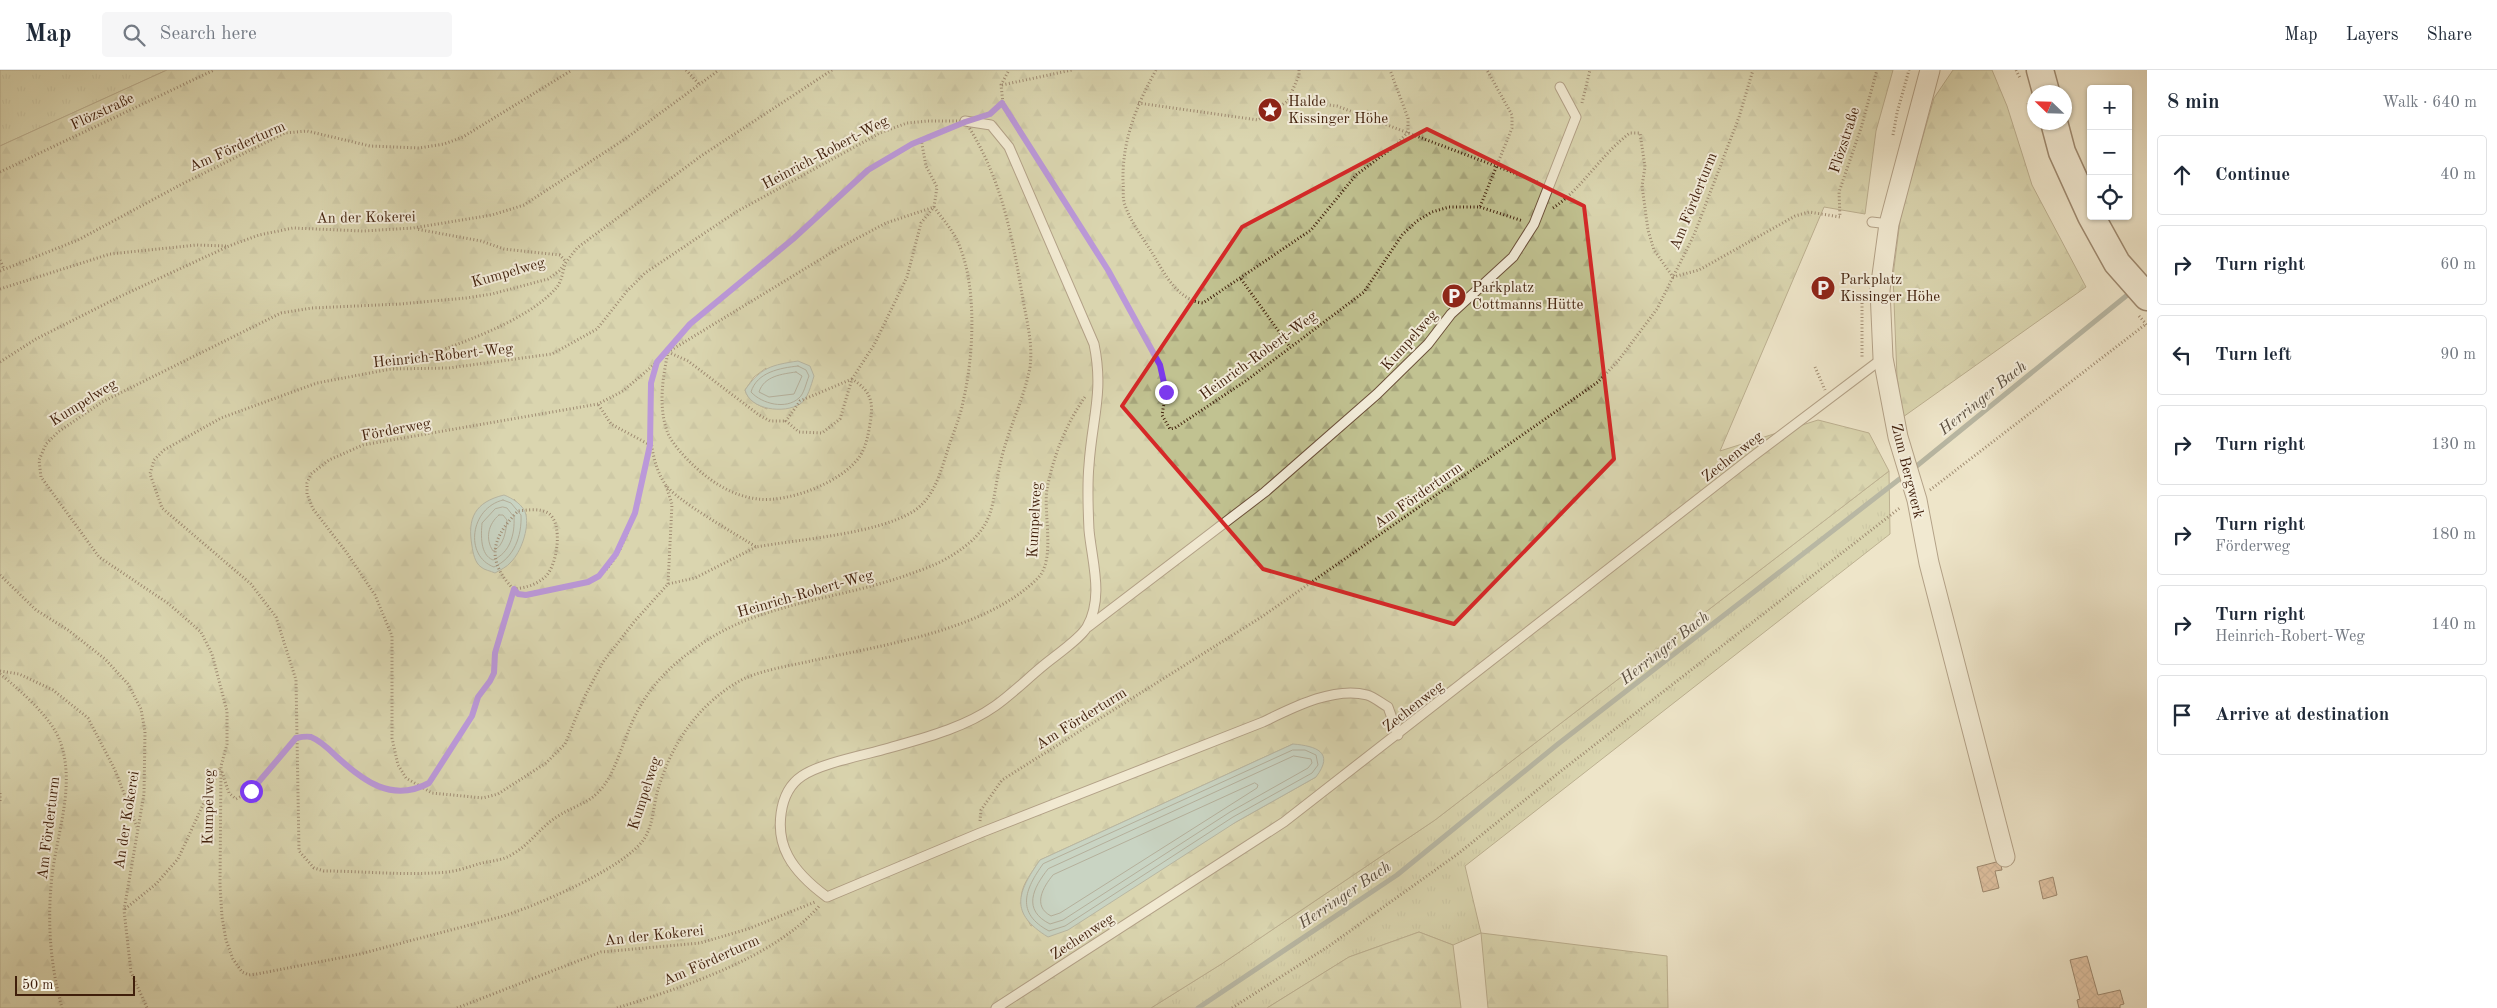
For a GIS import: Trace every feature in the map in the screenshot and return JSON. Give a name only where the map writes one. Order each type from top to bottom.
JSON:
[{"type":"main road","points":[[2040,70],[2044,85]]},
{"type":"main road","points":[[2056,130],[2062,152],[2087,207]]},
{"type":"main road","points":[[2093,220],[2118,263],[2147,297]]},
{"type":"street","name":"Zum Bergwerk","points":[[1932,74],[1880,223],[1883,358],[1898,437],[1916,497],[1929,563],[2005,857]]},
{"type":"lane","points":[[1560,87],[1576,117]]},
{"type":"lane","name":"Kumpelweg","points":[[827,897],[803,876],[787,855],[783,841],[782,815],[783,800],[790,788],[802,776],[816,770],[948,729],[994,707],[1086,629],[1265,492],[1377,394],[1428,344],[1451,314],[1513,257],[1534,224],[1576,117]]},
{"type":"lane","points":[[969,120],[991,125],[1009,147],[1094,344],[1098,367],[1099,399],[1092,438],[1088,487],[1089,529],[1097,602],[1086,629]]},
{"type":"lane","name":"Zechenweg","points":[[996,1008],[1284,822],[1883,358]]},
{"type":"lane","points":[[827,897],[980,833],[1220,740],[1302,704],[1335,694],[1367,695],[1388,707],[1398,735]]},
{"type":"path","name":"Flözstraße","points":[[0,172],[214,70]]},
{"type":"path","name":"Am Förderturm","points":[[0,271],[78,240],[182,184],[285,134],[308,131],[370,146],[419,148],[444,144],[463,137],[572,70]]},
{"type":"path","points":[[686,70],[700,84]]},
{"type":"path","name":"An der Kokerei","points":[[0,362],[36,339],[229,246],[259,235],[293,228],[363,231],[413,228],[492,215],[524,205],[625,139],[719,70]]},
{"type":"path","name":"Kumpelweg","points":[[832,70],[700,156],[577,248],[559,271],[548,279],[492,294],[400,304],[312,308],[281,313],[102,402],[58,432],[46,444],[39,460],[41,477],[99,557],[169,604],[201,632],[212,654],[228,711],[227,744],[221,766],[220,885],[222,917],[226,940],[233,959],[242,972],[249,975],[257,974],[360,954],[521,910],[606,870],[632,852],[644,839],[650,826],[660,782],[679,738],[693,718],[738,682],[780,668],[952,628],[1003,603],[1039,577],[1046,564],[1047,492],[1052,467],[1075,411],[1088,392],[1098,367]]},
{"type":"path","points":[[982,116],[990,114],[1002,103],[1001,85],[1008,70]]},
{"type":"path","points":[[1001,85],[1072,70]]},
{"type":"path","points":[[1156,70],[1138,103],[1122,161],[1124,204],[1167,278],[1186,298],[1194,302],[1203,303],[1311,230],[1356,176],[1395,146],[1408,132],[1408,118],[1390,70]]},
{"type":"path","points":[[1138,103],[1258,120],[1288,101],[1299,75],[1299,70]]},
{"type":"path","points":[[1487,70],[1512,115],[1512,128],[1480,207],[1506,217],[1534,224]]},
{"type":"path","points":[[1576,117],[1590,70]]},
{"type":"path","name":"Am Förderturm","points":[[980,833],[981,810],[1002,780],[1263,616],[1598,382],[1640,333],[1657,309],[1673,277],[1704,209],[1739,117],[1753,70]]},
{"type":"path","name":"Flözstraße","points":[[1673,277],[1699,270],[1795,216],[1809,212],[1840,217],[1839,192],[1861,128],[1877,70]]},
{"type":"path","points":[[1288,101],[1336,106],[1497,165],[1550,187]]},
{"type":"path","name":"Heinrich-Robert-Weg","points":[[1002,103],[1108,270],[1160,365],[1166,392],[1162,414],[1170,428],[1175,428],[1247,380],[1364,292],[1402,235],[1417,222],[1432,212],[1448,207],[1480,207]]},
{"type":"path","name":"Heinrich-Robert-Weg","points":[[969,120],[984,150],[1006,215],[1031,346],[1030,367],[1015,421],[1004,448],[991,517],[982,532],[966,547],[940,563],[890,581],[775,611],[737,623],[712,636],[676,662],[648,692],[636,714],[610,776],[601,790],[581,806],[560,815],[544,826],[529,844],[509,857],[448,872],[324,871],[314,868],[300,851],[296,680],[276,617],[251,584],[162,508],[150,474],[154,460],[164,450],[221,418],[292,390],[317,383],[391,369],[449,368],[552,354],[597,329],[627,291],[646,273],[736,212],[880,133],[907,123],[969,120]]},
{"type":"path","name":"Förderweg","points":[[668,584],[602,662],[585,696],[566,744],[558,754],[498,794],[483,798],[432,793],[421,788],[402,772],[392,738],[392,636],[375,594],[347,553],[313,509],[307,494],[306,483],[311,474],[329,460],[363,445],[598,404],[623,391],[668,352],[690,324],[793,239],[868,170],[921,139],[969,120]]},
{"type":"path","points":[[1539,209],[1549,211],[1568,198],[1617,142],[1630,132],[1640,133],[1645,167],[1642,186],[1648,230],[1654,250],[1673,277]]},
{"type":"path","points":[[668,352],[688,361],[759,415],[770,421],[786,421],[799,432],[822,433],[840,419],[852,379],[874,345],[906,278],[921,222],[934,207],[937,187],[926,166],[921,139]]},
{"type":"path","points":[[852,379],[866,388],[873,410],[868,440],[859,458],[814,490],[759,500],[732,492],[704,476],[681,453],[667,431],[661,386],[668,352],[840,248],[886,223],[934,207]]},
{"type":"path","points":[[598,404],[611,424],[650,445],[666,485],[672,504],[668,584],[695,578],[756,547],[875,527],[915,510],[937,481],[963,402],[972,326],[968,281],[962,255],[956,238],[934,207]]},
{"type":"path","points":[[391,369],[502,326],[529,311],[558,286],[566,262],[560,255],[504,249],[482,241],[413,228]]},
{"type":"path","points":[[0,288],[110,254],[197,245],[229,246]]},
{"type":"path","points":[[0,260],[4,269]]},
{"type":"path","points":[[1241,279],[1290,347]]},
{"type":"path","points":[[1232,1008],[1329,946],[1460,853],[1561,771],[1916,497],[2146,325]]},
{"type":"path","points":[[514,589],[526,588],[547,576],[557,550],[558,533],[556,522],[548,513],[533,510],[518,511],[510,519],[496,543],[496,562],[503,579],[518,594],[526,595],[588,582],[599,576],[616,554],[629,528],[638,499],[650,445],[651,383],[657,362]]},
{"type":"path","points":[[1815,367],[1829,399]]},
{"type":"path","points":[[786,421],[800,401],[852,379]]},
{"type":"path","points":[[666,485],[688,503],[756,547]]},
{"type":"path","name":"An der Kokerei","points":[[0,575],[36,610],[68,630],[105,659],[128,684],[141,709],[145,732],[144,794],[124,910],[131,972],[147,1008]]},
{"type":"path","points":[[221,766],[229,794],[236,799],[242,798],[251,791],[296,738],[310,737],[322,742],[361,778],[381,789],[397,792],[421,788],[429,783],[472,716],[478,697],[494,673],[495,653],[514,589]]},
{"type":"path","name":"Am Förderturm","points":[[0,673],[30,699],[59,739],[66,759],[67,780],[52,875],[49,918],[51,959],[62,1008]]},
{"type":"path","points":[[0,673],[19,674],[52,690],[88,718],[115,770],[138,829]]},
{"type":"path","points":[[124,910],[156,884],[178,860],[221,766]]},
{"type":"path","points":[[0,793],[0,803]]},
{"type":"path","name":"Am Förderturm","points":[[617,1008],[671,991],[765,949],[813,913],[827,897]]},
{"type":"path","name":"An der Kokerei","points":[[457,1008],[601,952],[700,943],[748,929],[827,897]]},
{"type":"highlighted area","points":[[1427,129],[1584,206],[1614,459],[1454,624],[1263,569],[1122,406],[1242,227]]},
{"type":"green space","points":[[0,70],[167,70],[0,146]]},
{"type":"green space","points":[[167,70],[1893,70],[1876,131],[1865,214],[1824,207],[1720,451],[1818,420],[1869,433],[1889,471],[1435,820],[1223,963],[1151,1008],[0,1008],[0,146]],"holes":[[[766,368],[767,409],[751,400],[745,390],[754,377]],[[514,499],[526,514],[524,537]],[[1293,744],[1316,777],[1236,822],[1031,926],[1021,899],[1024,885],[1040,860]]]},
{"type":"green space","points":[[1953,70],[1992,70],[2007,106],[2032,185],[2086,287],[1903,417],[1897,377],[1893,276],[1901,213],[1934,98]]},
{"type":"green space","points":[[1889,471],[1890,534],[1465,866],[1481,933],[1453,945],[1419,932],[1349,957],[1267,1008],[1151,1008],[1223,963],[1435,820]]},
{"type":"green space","points":[[1419,932],[1453,945],[1461,1008],[1267,1008],[1349,957]]},
{"type":"green space","points":[[1481,933],[1667,956],[1668,1008],[1488,1008]]},
{"type":"water","points":[[798,361],[810,366],[814,376],[803,402],[793,407],[777,409],[760,406],[748,397],[745,390],[756,376],[768,368]]},
{"type":"water","points":[[504,495],[514,500],[523,508],[527,521],[523,540],[515,558],[495,573],[482,568],[476,560],[472,546],[471,527],[472,519],[480,507],[494,498]]},
{"type":"water","points":[[1293,744],[1309,746],[1320,752],[1323,756],[1324,762],[1316,777],[1236,822],[1068,930],[1048,937],[1027,919],[1022,911],[1022,893],[1040,860]]},
{"type":"building","points":[[2000,861],[2002,870],[1995,871],[1999,888],[1983,892],[1977,867]]},
{"type":"building","points":[[2053,877],[2057,895],[2043,899],[2039,881]]},
{"type":"building","points":[[2087,956],[2098,995],[2120,990],[2124,1004],[2120,1005],[2120,1008],[2079,1008],[2077,1000],[2080,999],[2070,960]]},
{"type":"waterway","name":"Herringer Bach","points":[[1913,469],[2131,292]]},
{"type":"waterway","name":"Herringer Bach","points":[[1198,1008],[1397,875],[1558,744],[1906,474]]},
{"type":"place","name":"Halde Kissinger Höhe","points":[[1270,110]]},
{"type":"place","name":"Parkplatz Kissinger Höhe","points":[[1823,288]]},
{"type":"place","name":"Parkplatz Cottmanns Hütte","points":[[1454,296]]},
{"type":"route","points":[[251,791],[296,738],[310,737],[322,742],[361,778],[381,789],[397,792],[421,788],[429,783],[472,716],[478,697],[494,673],[495,653],[514,589],[518,594],[526,595],[532,592],[588,582],[599,576],[624,541],[635,513],[650,445],[651,383],[657,362],[668,352],[690,324],[793,239],[868,170],[921,139],[990,114],[1002,103],[1108,270],[1160,365],[1166,392]]}]
